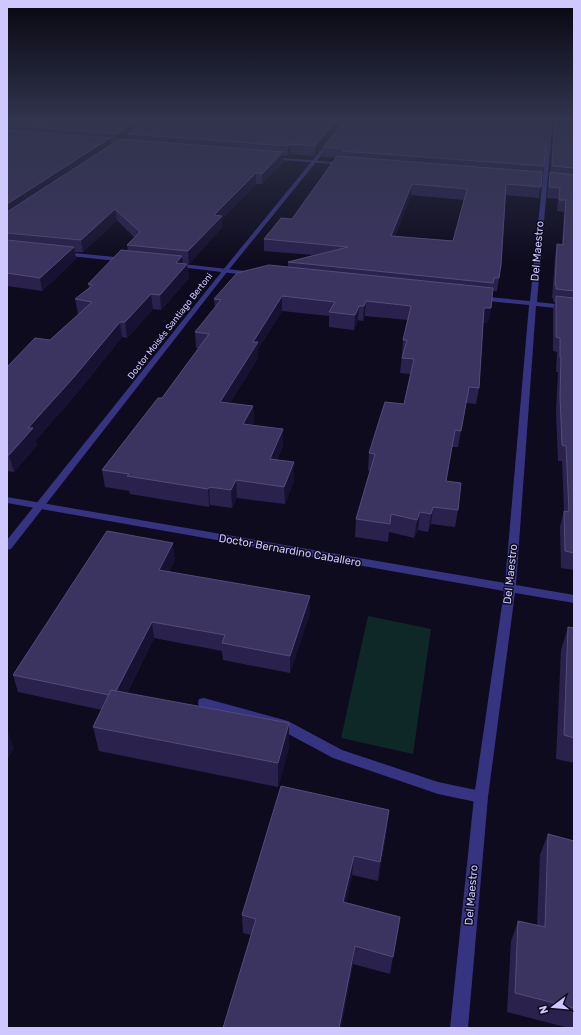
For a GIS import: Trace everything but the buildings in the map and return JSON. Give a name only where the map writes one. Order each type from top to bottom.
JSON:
[{"type":"street","name":"Doctor Moisés Santiago Bertoni","points":[[7,547],[41,506],[225,271],[310,166]]},
{"type":"street","name":"Del Maestro","points":[[458,1028],[480,797],[510,588],[532,304],[545,166]]},
{"type":"street","points":[[54,253],[131,261]]},
{"type":"street","points":[[170,265],[264,275]]},
{"type":"street","points":[[469,297],[574,308]]},
{"type":"street","name":"Doctor Bernardino Caballero","points":[[7,500],[574,599]]},
{"type":"street","points":[[204,703],[283,725],[338,754],[438,788],[480,797]]},
{"type":"green space","points":[[368,616],[431,629],[413,754],[341,738]]}]
